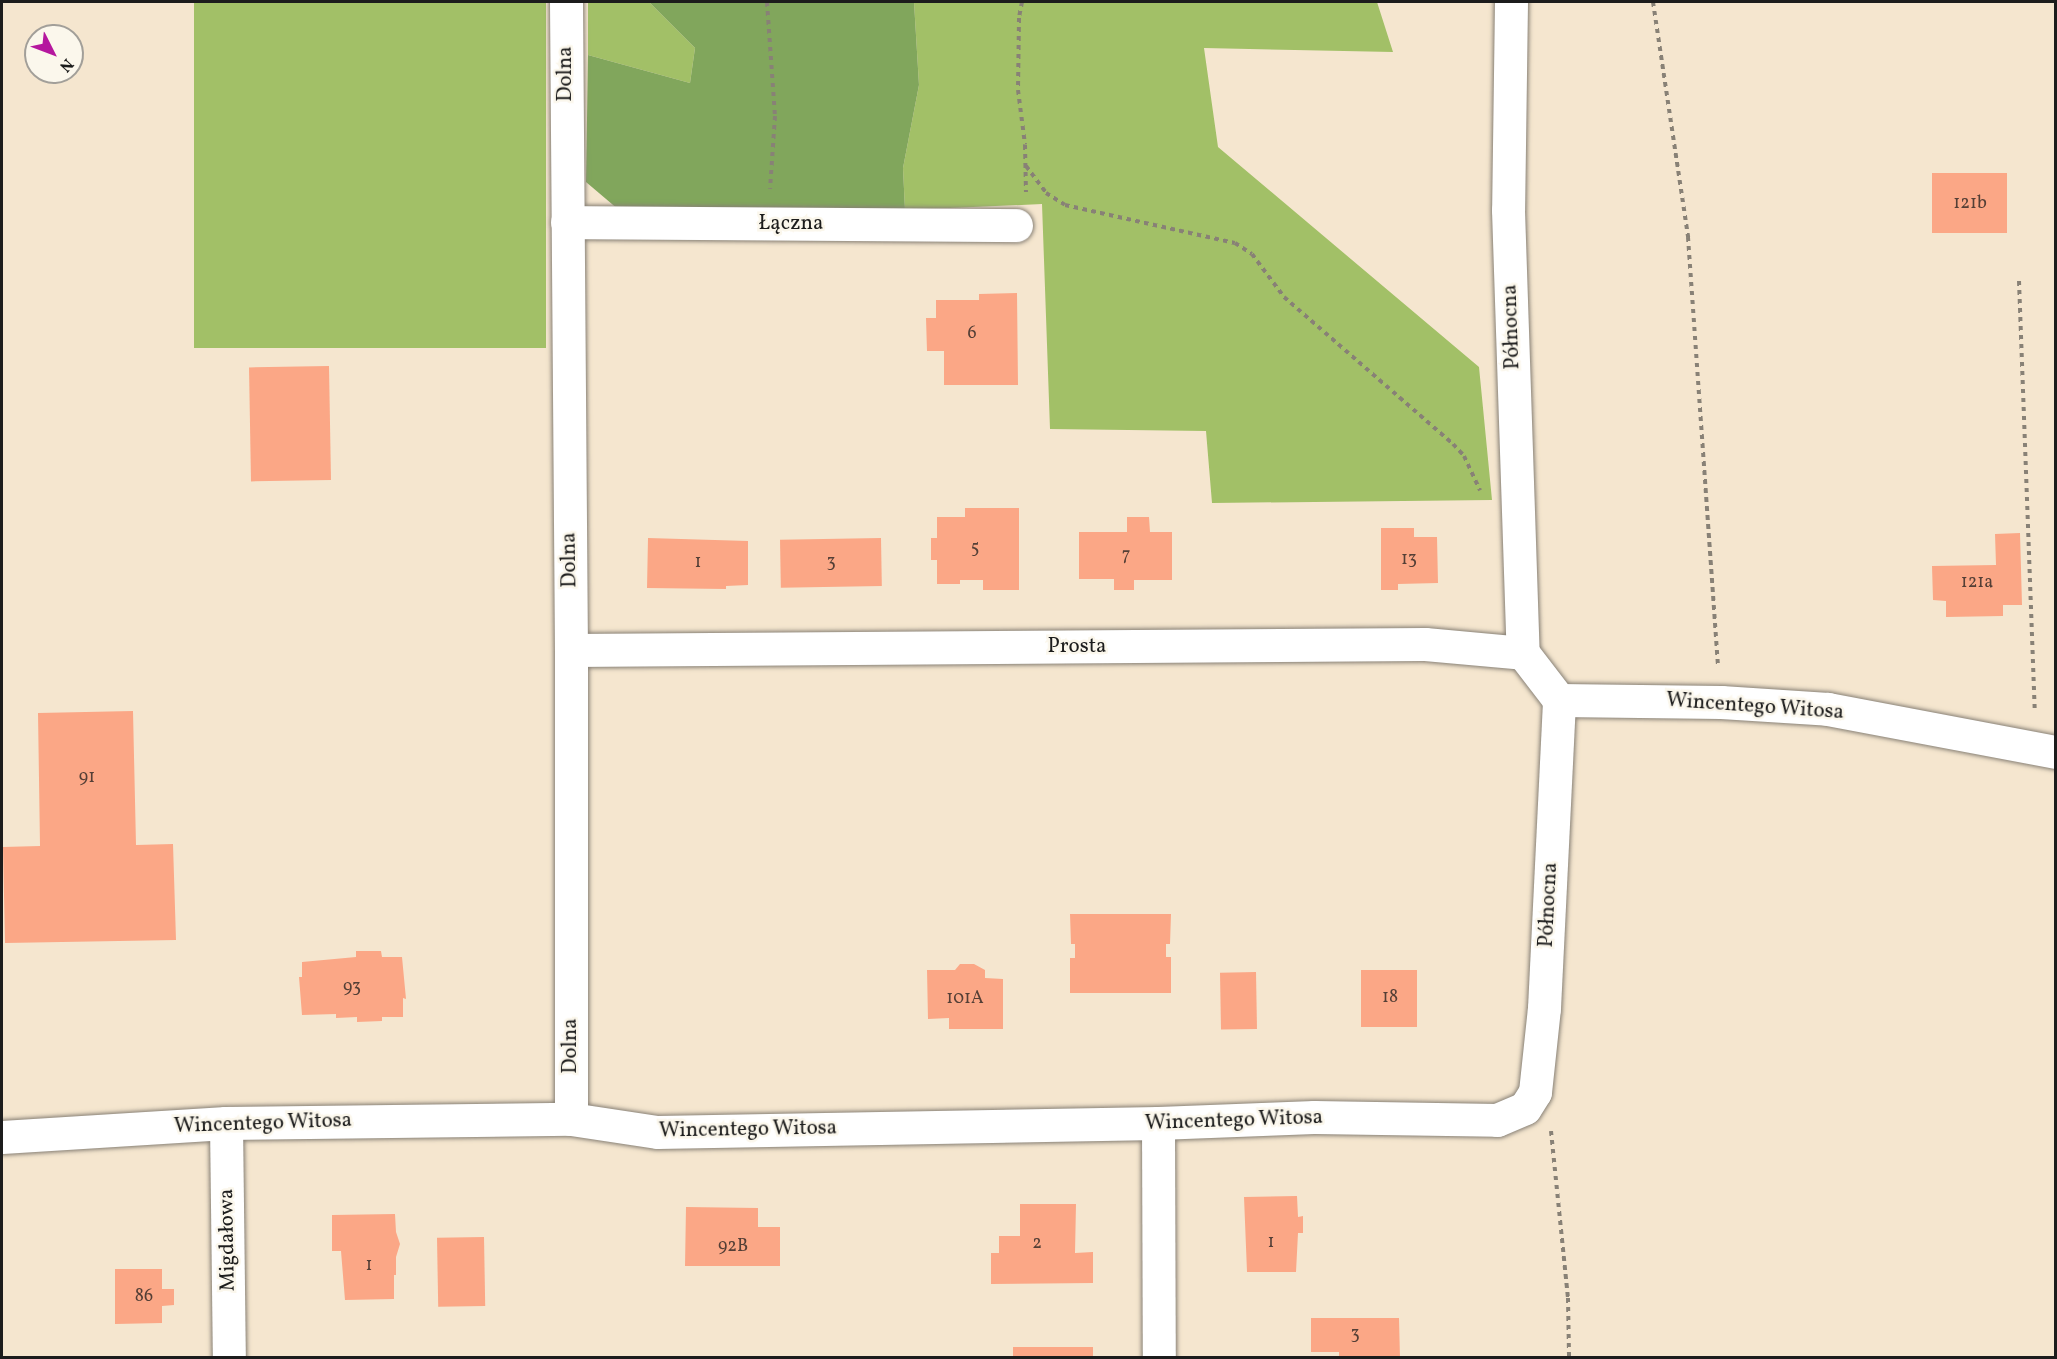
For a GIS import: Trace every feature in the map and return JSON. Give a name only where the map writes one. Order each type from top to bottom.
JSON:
[{"type":"street","name":"Dolna","points":[[566,2],[571,650],[571,1119]]},
{"type":"street","name":"Północna","points":[[1511,2],[1508,210],[1523,653]]},
{"type":"street","name":"Łączna","points":[[567,222],[767,224],[1021,213]]},
{"type":"street","name":"Prosta","points":[[571,650],[1425,644],[1523,653]]},
{"type":"street","points":[[1523,653],[1559,700]]},
{"type":"street","name":"Północna","points":[[1519,1107],[1545,1008],[1559,700]]},
{"type":"street","name":"Wincentego Witosa","points":[[1559,700],[1721,702],[1828,709],[2046,750]]},
{"type":"street","name":"Wincentego Witosa","points":[[2,1137],[226,1123],[571,1119],[657,1132],[1158,1123],[1519,1107]]},
{"type":"street","name":"Migdałowa","points":[[226,1123],[229,1358]]},
{"type":"street","points":[[1158,1123],[1160,1358]]},
{"type":"path","points":[[767,2],[775,116],[767,224]]},
{"type":"path","points":[[1021,213],[1026,166],[1018,90],[1019,18],[1022,2]]},
{"type":"path","points":[[1653,2],[1688,237],[1721,702]]},
{"type":"path","points":[[1026,166],[1046,193],[1065,205],[1235,243],[1252,254],[1284,297],[1453,444],[1464,456],[1481,493]]},
{"type":"path","points":[[2019,281],[2046,750]]},
{"type":"path","points":[[1519,1107],[1550,1126],[1568,1298],[1569,1358]]},
{"type":"green space","points":[[194,2],[546,2],[546,348],[194,348]]},
{"type":"green space","points":[[588,2],[649,2],[695,48],[690,83],[588,55]]},
{"type":"green space","points":[[649,2],[914,2],[919,85],[903,168],[905,210],[619,210],[586,182],[588,55],[690,83],[695,48]]},
{"type":"green space","points":[[914,2],[1377,2],[1393,52],[1204,48],[1218,147],[1479,367],[1492,500],[1212,503],[1206,431],[1050,429],[1042,204],[905,210],[903,168],[919,85]]},
{"type":"building","points":[[1932,173],[2007,173],[2007,233],[1932,233]]},
{"type":"building","points":[[1017,293],[1018,385],[944,385],[944,351],[927,351],[926,318],[936,318],[936,300],[979,300],[979,294]]},
{"type":"building","points":[[329,366],[331,480],[251,481],[249,367]]},
{"type":"building","points":[[965,508],[1019,508],[1019,590],[983,590],[983,580],[960,580],[960,584],[937,584],[937,560],[931,560],[931,538],[937,538],[937,517],[965,517]]},
{"type":"building","points":[[1127,517],[1149,517],[1150,532],[1172,532],[1172,580],[1134,580],[1134,590],[1114,590],[1114,579],[1079,579],[1079,532],[1127,532]]},
{"type":"building","points":[[1381,528],[1414,528],[1414,537],[1437,537],[1438,583],[1398,584],[1398,590],[1381,590]]},
{"type":"building","points":[[2020,533],[2022,605],[2003,605],[2003,616],[1946,617],[1946,601],[1933,600],[1932,566],[1996,565],[1995,534]]},
{"type":"building","points":[[648,538],[748,541],[748,585],[726,586],[726,589],[647,588]]},
{"type":"building","points":[[881,538],[882,586],[781,588],[780,540]]},
{"type":"building","points":[[133,711],[136,845],[173,844],[176,940],[5,943],[3,847],[40,846],[38,713]]},
{"type":"building","points":[[1070,914],[1171,914],[1170,944],[1166,944],[1166,957],[1171,957],[1171,993],[1070,993],[1070,958],[1075,958],[1075,944],[1071,944]]},
{"type":"building","points":[[356,951],[381,951],[382,957],[402,957],[406,999],[403,998],[403,1017],[382,1017],[382,1021],[357,1022],[357,1017],[336,1018],[336,1014],[302,1015],[299,977],[302,977],[302,962],[356,957]]},
{"type":"building","points":[[960,964],[974,964],[985,970],[985,978],[1003,979],[1003,1029],[949,1029],[949,1018],[928,1019],[927,970],[955,970]]},
{"type":"building","points":[[1361,970],[1417,970],[1417,1027],[1361,1027]]},
{"type":"building","points":[[1256,972],[1257,1029],[1221,1030],[1220,973]]},
{"type":"building","points":[[1297,1196],[1298,1217],[1303,1216],[1303,1233],[1298,1233],[1296,1272],[1247,1272],[1244,1197]]},
{"type":"building","points":[[1020,1204],[1076,1204],[1075,1253],[1093,1252],[1093,1283],[991,1284],[991,1253],[999,1253],[999,1236],[1020,1236]]},
{"type":"building","points":[[686,1207],[758,1208],[758,1227],[780,1227],[780,1266],[685,1266]]},
{"type":"building","points":[[395,1214],[396,1232],[400,1244],[396,1257],[396,1275],[394,1275],[394,1299],[345,1300],[341,1251],[332,1251],[332,1215]]},
{"type":"building","points":[[484,1237],[485,1306],[438,1307],[437,1238]]},
{"type":"building","points":[[115,1269],[162,1269],[162,1289],[174,1289],[174,1305],[162,1306],[162,1323],[115,1324]]},
{"type":"building","points":[[1311,1318],[1399,1318],[1400,1358],[1339,1358],[1339,1352],[1311,1352]]},
{"type":"building","points":[[1013,1347],[1093,1347],[1093,1358],[1013,1358]]}]
